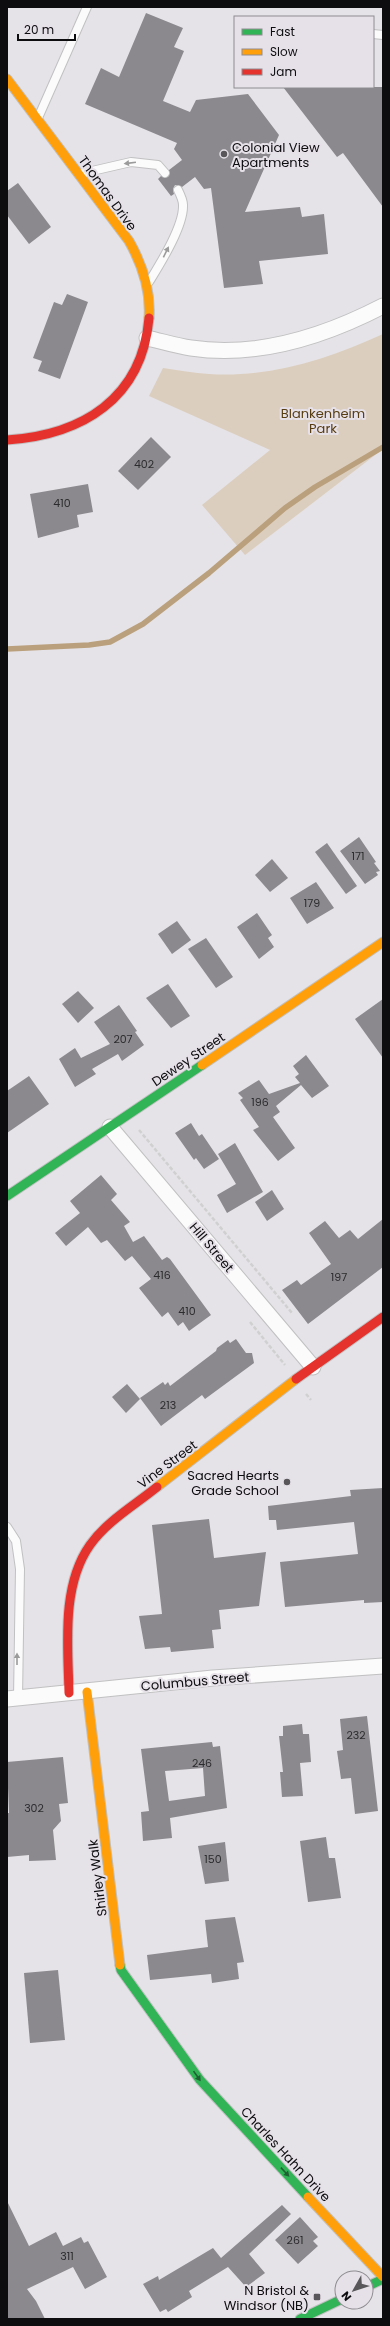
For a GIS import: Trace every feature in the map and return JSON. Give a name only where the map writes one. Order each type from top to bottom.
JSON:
[{"type":"street","name":"Thomas Drive","points":[[7,78],[118,228],[139,261],[146,286],[150,322],[147,338],[139,363],[128,382],[107,406],[68,430],[34,439],[7,440]]},
{"type":"street","points":[[147,338],[192,348],[226,350],[260,347],[326,332],[383,306]]},
{"type":"street","name":"Dewey Street","points":[[7,1196],[383,942]]},
{"type":"street","name":"Hill Street","points":[[110,1127],[313,1367]]},
{"type":"street","name":"Vine Street","points":[[69,1693],[69,1627],[74,1586],[77,1569],[90,1546],[116,1519],[313,1367],[383,1316]]},
{"type":"street","name":"Columbus Street","points":[[12,1698],[87,1692],[214,1678],[383,1666]]},
{"type":"street","name":"Shirley Walk","points":[[87,1692],[121,1970],[176,2044]]},
{"type":"street","name":"Charles Hahn Drive","points":[[176,2044],[200,2080],[383,2278]]},
{"type":"street","points":[[374,2283],[383,2278]]},
{"type":"street","points":[[300,2319],[334,2303]]},
{"type":"street","points":[[323,2319],[324,2307]]},
{"type":"lane","points":[[37,119],[87,7]]},
{"type":"lane","points":[[78,174],[131,162],[158,165],[165,173]]},
{"type":"lane","points":[[146,286],[166,254],[180,220],[183,205],[178,190]]},
{"type":"lane","points":[[7,1527],[16,1541],[20,1570],[12,1698]]},
{"type":"path","points":[[127,1115],[296,1318]]},
{"type":"green space","name":"Blankenheim Park","points":[[383,334],[383,449],[245,555],[202,505],[270,450],[149,396],[163,368],[203,374],[254,373],[276,370],[320,359]]},
{"type":"building","name":"Colonial View Apartments","points":[[146,13],[183,28],[174,47],[184,51],[163,101],[190,112],[196,100],[248,94],[279,135],[245,212],[300,207],[302,217],[324,214],[328,254],[259,261],[263,284],[224,288],[211,188],[204,189],[195,177],[182,187],[175,185],[173,189],[174,194],[171,196],[158,179],[161,176],[168,177],[169,170],[182,160],[174,149],[177,143],[85,104],[101,68],[119,77]]},
{"type":"building","points":[[383,87],[383,207],[343,153],[337,157],[284,88]]},
{"type":"building","points":[[18,183],[51,227],[29,244],[7,215],[7,191]]},
{"type":"building","points":[[67,294],[88,302],[60,379],[38,371],[42,361],[33,358],[54,302],[62,305]]},
{"type":"building","points":[[151,437],[171,457],[138,490],[118,471]]},
{"type":"building","points":[[88,484],[93,512],[77,515],[79,527],[38,538],[30,494]]},
{"type":"building","points":[[359,837],[376,862],[374,863],[380,871],[376,872],[378,875],[365,884],[340,851]]},
{"type":"building","points":[[327,843],[357,886],[346,894],[315,852]]},
{"type":"building","points":[[272,859],[288,878],[270,892],[255,875]]},
{"type":"building","points":[[316,882],[334,908],[307,924],[290,898]]},
{"type":"building","points":[[257,913],[272,935],[268,938],[274,947],[259,959],[237,927]]},
{"type":"building","points":[[177,921],[191,940],[172,954],[158,934]]},
{"type":"building","points":[[206,938],[233,977],[216,988],[188,949]]},
{"type":"building","points":[[168,984],[190,1016],[171,1028],[146,998]]},
{"type":"building","points":[[78,991],[94,1008],[78,1023],[62,1004]]},
{"type":"building","points":[[383,999],[383,1058],[355,1019]]},
{"type":"building","points":[[119,1005],[137,1031],[135,1032],[144,1045],[122,1061],[118,1054],[92,1069],[96,1074],[75,1087],[59,1059],[75,1048],[81,1058],[110,1044],[94,1022]]},
{"type":"building","points":[[306,1055],[329,1086],[312,1098],[301,1085],[276,1106],[280,1112],[273,1117],[295,1148],[278,1161],[253,1130],[259,1127],[240,1100],[243,1098],[238,1093],[259,1080],[269,1094],[300,1083],[295,1077],[299,1074],[293,1066]]},
{"type":"building","points":[[29,1076],[49,1104],[7,1133],[7,1091]]},
{"type":"building","points":[[191,1123],[199,1136],[202,1134],[219,1159],[204,1169],[196,1158],[194,1160],[175,1133]]},
{"type":"building","points":[[235,1143],[263,1192],[227,1213],[217,1195],[236,1184],[218,1154]]},
{"type":"building","points":[[101,1175],[117,1194],[111,1200],[130,1222],[124,1226],[133,1242],[144,1236],[162,1260],[167,1257],[170,1259],[211,1315],[189,1331],[183,1322],[178,1326],[168,1312],[162,1317],[139,1288],[151,1279],[132,1256],[125,1261],[107,1240],[101,1243],[88,1227],[66,1246],[55,1233],[80,1213],[70,1201]]},
{"type":"building","points":[[272,1190],[284,1209],[267,1221],[255,1202]]},
{"type":"building","points":[[383,1219],[383,1267],[308,1324],[282,1290],[297,1280],[301,1285],[331,1264],[309,1233],[325,1221],[339,1238],[350,1230],[358,1239]]},
{"type":"building","points":[[236,1339],[246,1353],[252,1353],[254,1363],[205,1399],[202,1395],[161,1426],[140,1398],[163,1382],[165,1385],[168,1382],[170,1386],[228,1340],[230,1343]]},
{"type":"building","points":[[127,1384],[140,1399],[126,1413],[112,1397]]},
{"type":"building","points":[[383,1488],[383,1602],[364,1603],[364,1600],[285,1607],[280,1562],[358,1554],[354,1522],[277,1530],[276,1520],[269,1520],[268,1506],[351,1496],[350,1490]]},
{"type":"building","points":[[209,1519],[214,1558],[266,1552],[259,1606],[219,1610],[221,1629],[212,1630],[214,1648],[171,1652],[170,1647],[145,1649],[139,1616],[162,1614],[152,1525]]},
{"type":"building","points":[[367,1716],[378,1811],[355,1814],[351,1778],[341,1779],[337,1751],[343,1750],[340,1719]]},
{"type":"building","points":[[302,1724],[303,1734],[309,1734],[311,1762],[300,1763],[303,1796],[282,1797],[280,1772],[283,1772],[279,1736],[283,1736],[283,1726]]},
{"type":"building","points":[[212,1742],[213,1747],[220,1746],[227,1808],[170,1818],[172,1838],[143,1841],[141,1812],[149,1811],[141,1749]],"holes":[[[203,1768],[205,1796],[169,1801],[165,1771]]]},
{"type":"building","points":[[63,1757],[68,1803],[59,1804],[61,1821],[53,1830],[56,1860],[29,1861],[29,1855],[7,1857],[7,1813],[9,1813],[7,1762]]},
{"type":"building","points":[[326,1837],[329,1858],[335,1858],[341,1898],[308,1902],[300,1841]]},
{"type":"building","points":[[225,1842],[229,1881],[205,1884],[198,1846]]},
{"type":"building","points":[[235,1917],[244,1962],[237,1963],[239,1979],[212,1983],[211,1974],[150,1980],[147,1955],[208,1947],[205,1920]]},
{"type":"building","points":[[58,1970],[65,2040],[30,2043],[24,1973]]},
{"type":"building","points":[[7,2201],[29,2246],[56,2232],[63,2246],[81,2237],[84,2243],[88,2241],[107,2277],[85,2289],[73,2267],[27,2289],[36,2301],[45,2319],[7,2319]]},
{"type":"building","points":[[282,2205],[291,2214],[249,2254],[265,2273],[246,2287],[228,2267],[189,2291],[192,2297],[168,2312],[166,2309],[160,2312],[143,2284],[158,2276],[159,2280],[213,2248],[221,2258]]},
{"type":"building","points":[[300,2217],[318,2237],[313,2241],[318,2246],[298,2264],[275,2240]]},
{"type":"waterway","points":[[7,649],[89,645],[110,642],[143,624],[209,573],[285,508],[315,487],[383,447]]},
{"type":"traffic: fast","points":[[7,1196],[202,1065]]},
{"type":"traffic: fast","points":[[120,1965],[121,1970],[200,2080],[308,2197]]},
{"type":"traffic: fast","points":[[374,2283],[383,2279]]},
{"type":"traffic: fast","points":[[300,2319],[334,2303]]},
{"type":"traffic: slow","points":[[7,79],[129,241],[142,268],[145,278],[149,297],[149,318]]},
{"type":"traffic: slow","points":[[202,1065],[383,942]]},
{"type":"traffic: slow","points":[[157,1487],[296,1379]]},
{"type":"traffic: slow","points":[[87,1692],[120,1965]]},
{"type":"traffic: slow","points":[[308,2197],[383,2277]]},
{"type":"traffic: jam","points":[[7,440],[34,437],[60,430],[83,421],[104,408],[121,391],[134,371],[144,346],[149,318]]},
{"type":"traffic: jam","points":[[296,1379],[383,1317]]},
{"type":"traffic: jam","points":[[69,1693],[68,1617],[74,1579],[81,1561],[90,1545],[105,1528],[157,1487]]},
{"type":"place","name":"Colonial View Apartments","points":[[224,154]]},
{"type":"place","name":"Sacred Hearts Grade School","points":[[287,1482]]},
{"type":"place","name":"N Bristol & Windsor (NB)","points":[[317,2297]]}]
